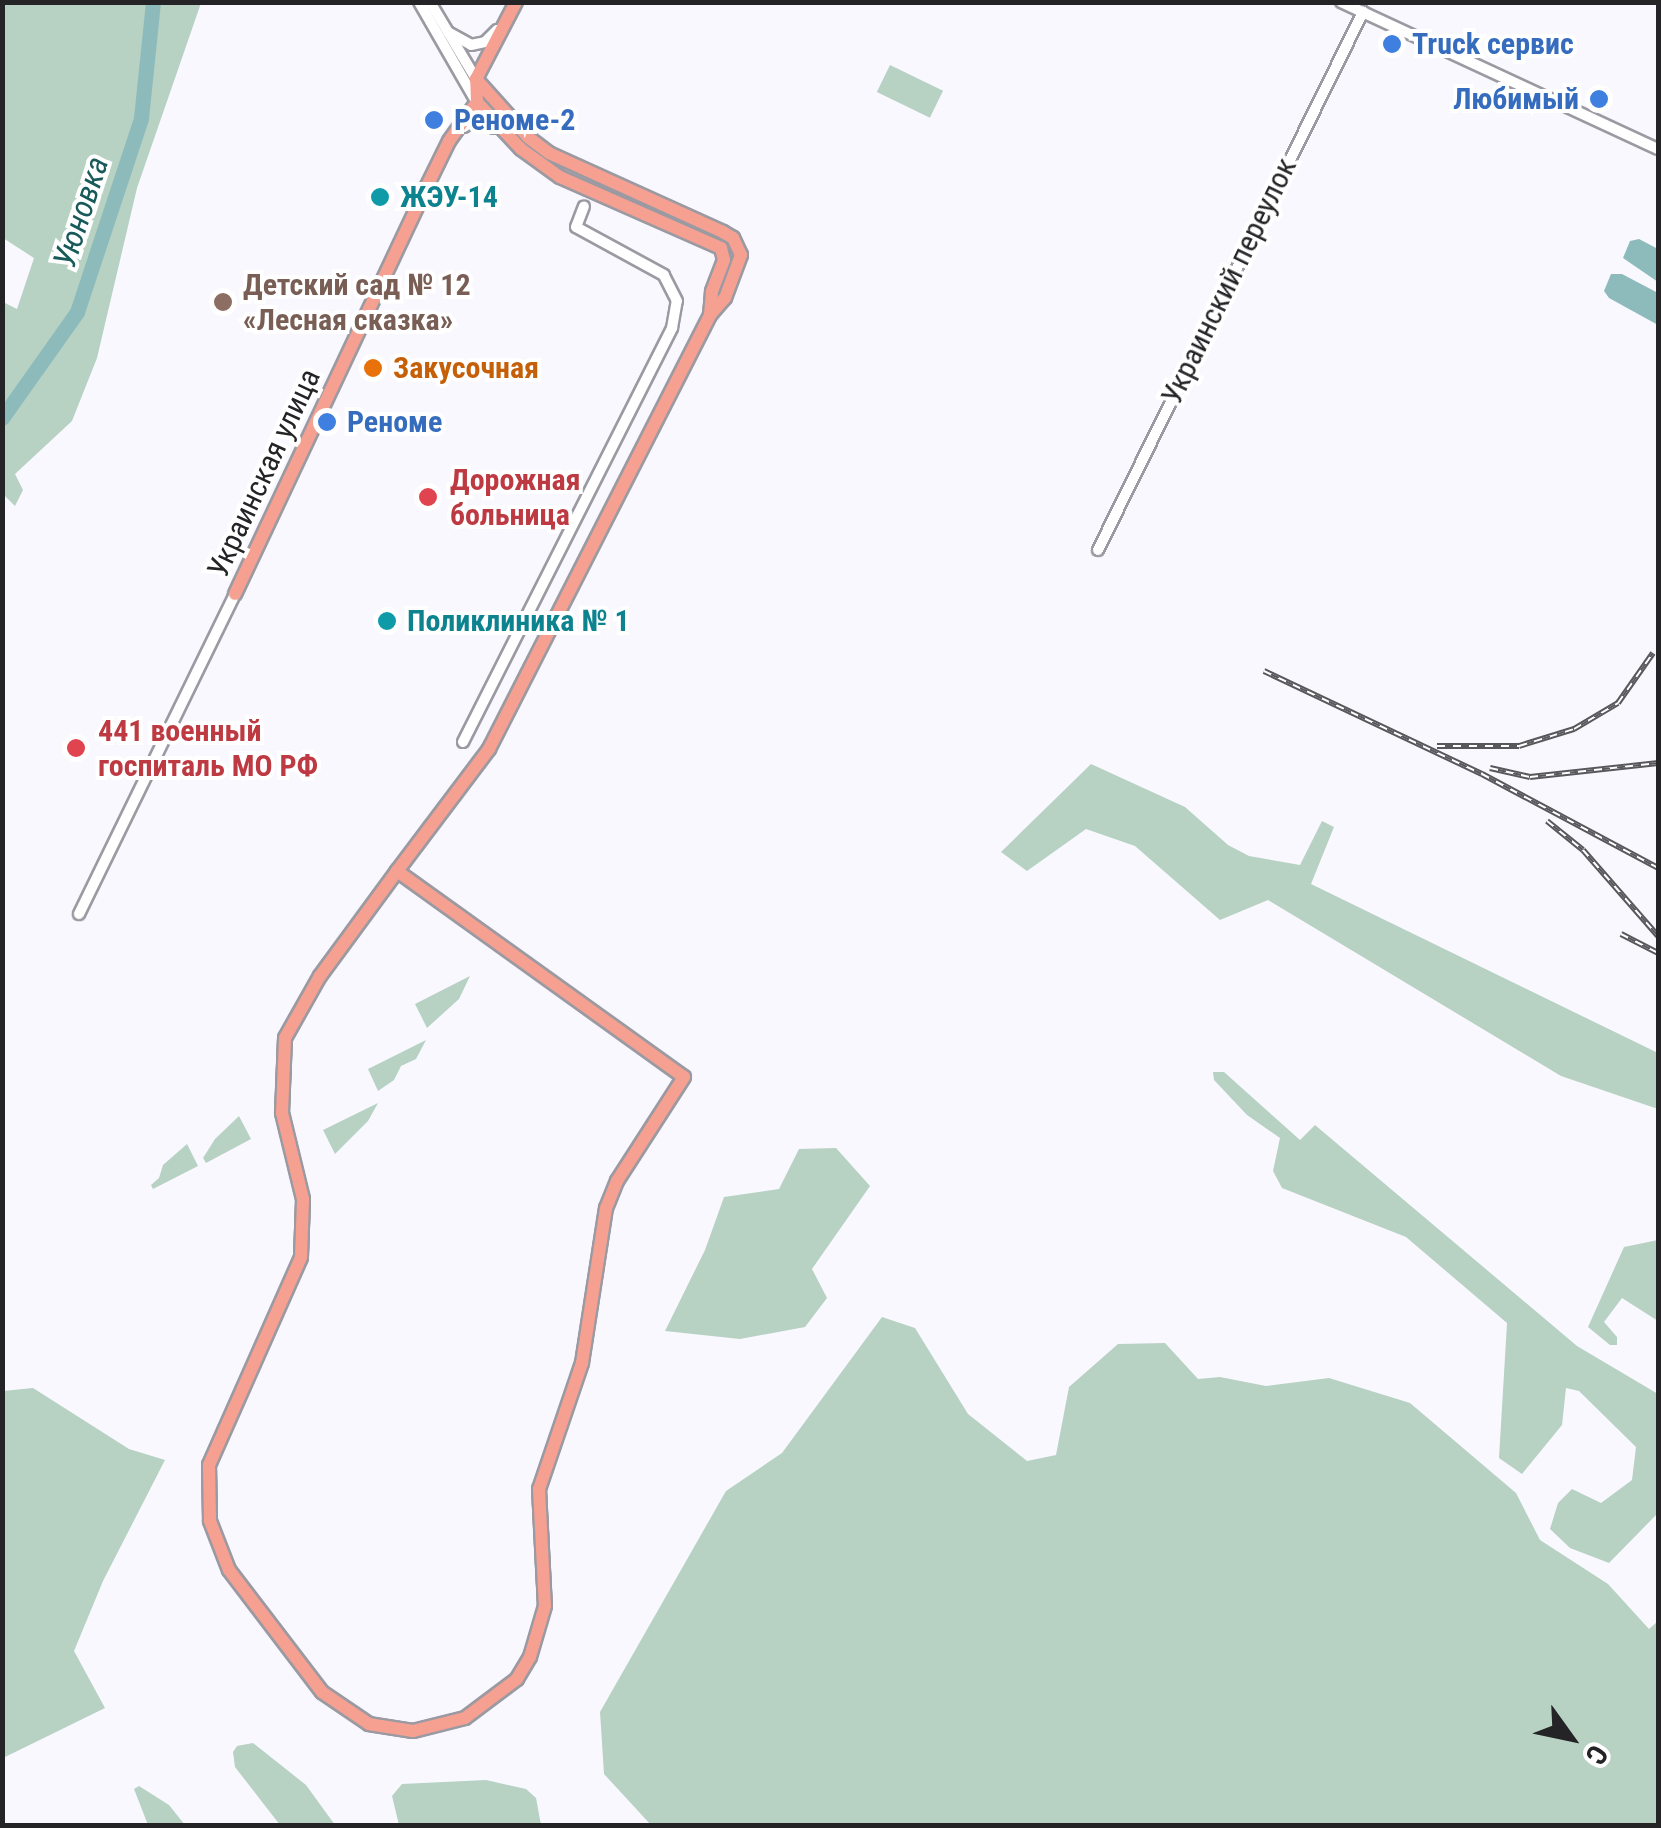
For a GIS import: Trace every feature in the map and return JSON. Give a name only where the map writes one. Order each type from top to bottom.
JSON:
[{"type":"main road","points":[[514,2],[476,79],[477,102],[520,149],[560,176],[721,248],[724,260],[712,292],[710,315]]},
{"type":"main road","points":[[397,871],[684,1077],[617,1181],[606,1208],[582,1363],[539,1490],[545,1606],[530,1657],[517,1679],[492,1701],[465,1718],[413,1731],[369,1724],[322,1692],[229,1570],[214,1534],[207,1497],[209,1466],[301,1257],[304,1199],[282,1113],[285,1038],[320,976],[397,871],[490,749],[710,315],[725,298],[741,255],[733,238],[565,163],[528,137],[476,79]]},
{"type":"main road","name":"Украинская улица","points":[[235,594],[440,160],[477,102]]},
{"type":"street","points":[[420,2],[477,102]]},
{"type":"street","points":[[430,2],[476,79]]},
{"type":"street","points":[[448,32],[465,44],[485,42],[514,2]]},
{"type":"street","points":[[1341,2],[1658,148]]},
{"type":"street","name":"Украинский переулок","points":[[1098,550],[1363,12]]},
{"type":"street","points":[[440,160],[470,120],[478,117],[520,149]]},
{"type":"street","points":[[463,742],[672,328],[677,302],[664,275],[576,227],[584,206]]},
{"type":"street","name":"Украинская улица","points":[[79,914],[235,594]]},
{"type":"green space","points":[[3,2],[201,3],[137,188],[97,358],[72,421],[15,474],[23,490],[15,506],[3,494],[3,302],[17,309],[34,258],[3,238]]},
{"type":"green space","points":[[890,65],[943,91],[930,118],[877,92]]},
{"type":"green space","points":[[514,131],[563,169],[700,226],[698,230],[561,172],[528,148]]},
{"type":"green space","points":[[1091,764],[1185,807],[1228,845],[1249,856],[1300,865],[1322,821],[1334,827],[1311,884],[1658,1053],[1658,1109],[1561,1076],[1268,900],[1220,920],[1135,846],[1086,829],[1027,871],[1001,852]]},
{"type":"green space","points":[[470,976],[459,999],[427,1028],[415,1004]]},
{"type":"green space","points":[[426,1040],[416,1059],[401,1066],[394,1080],[378,1091],[368,1069]]},
{"type":"green space","points":[[1213,1072],[1224,1072],[1300,1140],[1315,1125],[1577,1346],[1658,1394],[1658,1513],[1609,1563],[1570,1548],[1550,1529],[1558,1503],[1572,1489],[1601,1503],[1632,1480],[1636,1447],[1579,1391],[1566,1388],[1562,1425],[1522,1474],[1499,1458],[1507,1323],[1406,1237],[1282,1188],[1273,1171],[1280,1138],[1247,1115],[1214,1080]]},
{"type":"green space","points":[[378,1103],[368,1121],[335,1154],[323,1130]]},
{"type":"green space","points":[[239,1116],[251,1139],[206,1163],[203,1158],[215,1139]]},
{"type":"green space","points":[[187,1144],[198,1166],[153,1189],[151,1185],[159,1178],[163,1165]]},
{"type":"green space","points":[[836,1148],[870,1186],[812,1269],[827,1298],[805,1327],[740,1339],[665,1331],[705,1250],[724,1197],[779,1189],[799,1149]]},
{"type":"green space","points":[[1658,1240],[1658,1321],[1622,1298],[1604,1322],[1617,1337],[1617,1345],[1610,1345],[1588,1327],[1624,1247]]},
{"type":"green space","points":[[882,1317],[915,1328],[968,1414],[1027,1461],[1056,1455],[1069,1387],[1118,1344],[1165,1343],[1198,1379],[1220,1377],[1266,1386],[1329,1378],[1410,1403],[1516,1493],[1540,1540],[1608,1584],[1649,1629],[1658,1621],[1658,1825],[651,1825],[604,1774],[600,1712],[726,1491],[782,1453]]},
{"type":"green space","points":[[33,1388],[129,1449],[165,1460],[103,1581],[74,1651],[105,1708],[3,1758],[3,1391]]},
{"type":"green space","points":[[253,1743],[306,1785],[335,1825],[280,1825],[235,1767],[233,1752],[237,1746]]},
{"type":"green space","points":[[486,1780],[526,1789],[536,1798],[541,1825],[399,1825],[392,1796],[402,1784]]},
{"type":"green space","points":[[139,1786],[169,1805],[185,1825],[148,1825],[134,1789]]},
{"type":"water","points":[[1639,239],[1658,249],[1658,282],[1623,258],[1630,241]]},
{"type":"water","points":[[1611,274],[1622,274],[1658,293],[1658,325],[1609,298],[1604,291]]},
{"type":"waterway","name":"Уюновка","points":[[2,418],[77,312],[141,118],[153,2]]},
{"type":"railway","points":[[1437,746],[1519,746],[1574,729],[1618,703],[1653,653]]},
{"type":"railway","points":[[1264,671],[1482,774],[1658,868]]},
{"type":"railway","points":[[1490,768],[1530,777],[1658,763]]},
{"type":"railway","points":[[1547,821],[1583,850],[1658,936]]},
{"type":"railway","points":[[1621,934],[1658,953]]},
{"type":"place","name":"Truck сервис","points":[[1392,44]]},
{"type":"place","name":"Любимый","points":[[1599,99]]},
{"type":"place","name":"Реноме-2","points":[[434,120]]},
{"type":"place","name":"ЖЭУ-14","points":[[380,197]]},
{"type":"place","name":"Детский сад № 12 «Лесная сказка»","points":[[223,302]]},
{"type":"place","name":"Закусочная","points":[[373,368]]},
{"type":"place","name":"Реноме","points":[[327,422]]},
{"type":"place","name":"Дорожная больница","points":[[428,497]]},
{"type":"place","name":"Поликлиника № 1","points":[[387,621]]},
{"type":"place","name":"441 военный госпиталь МО РФ","points":[[76,748]]}]
